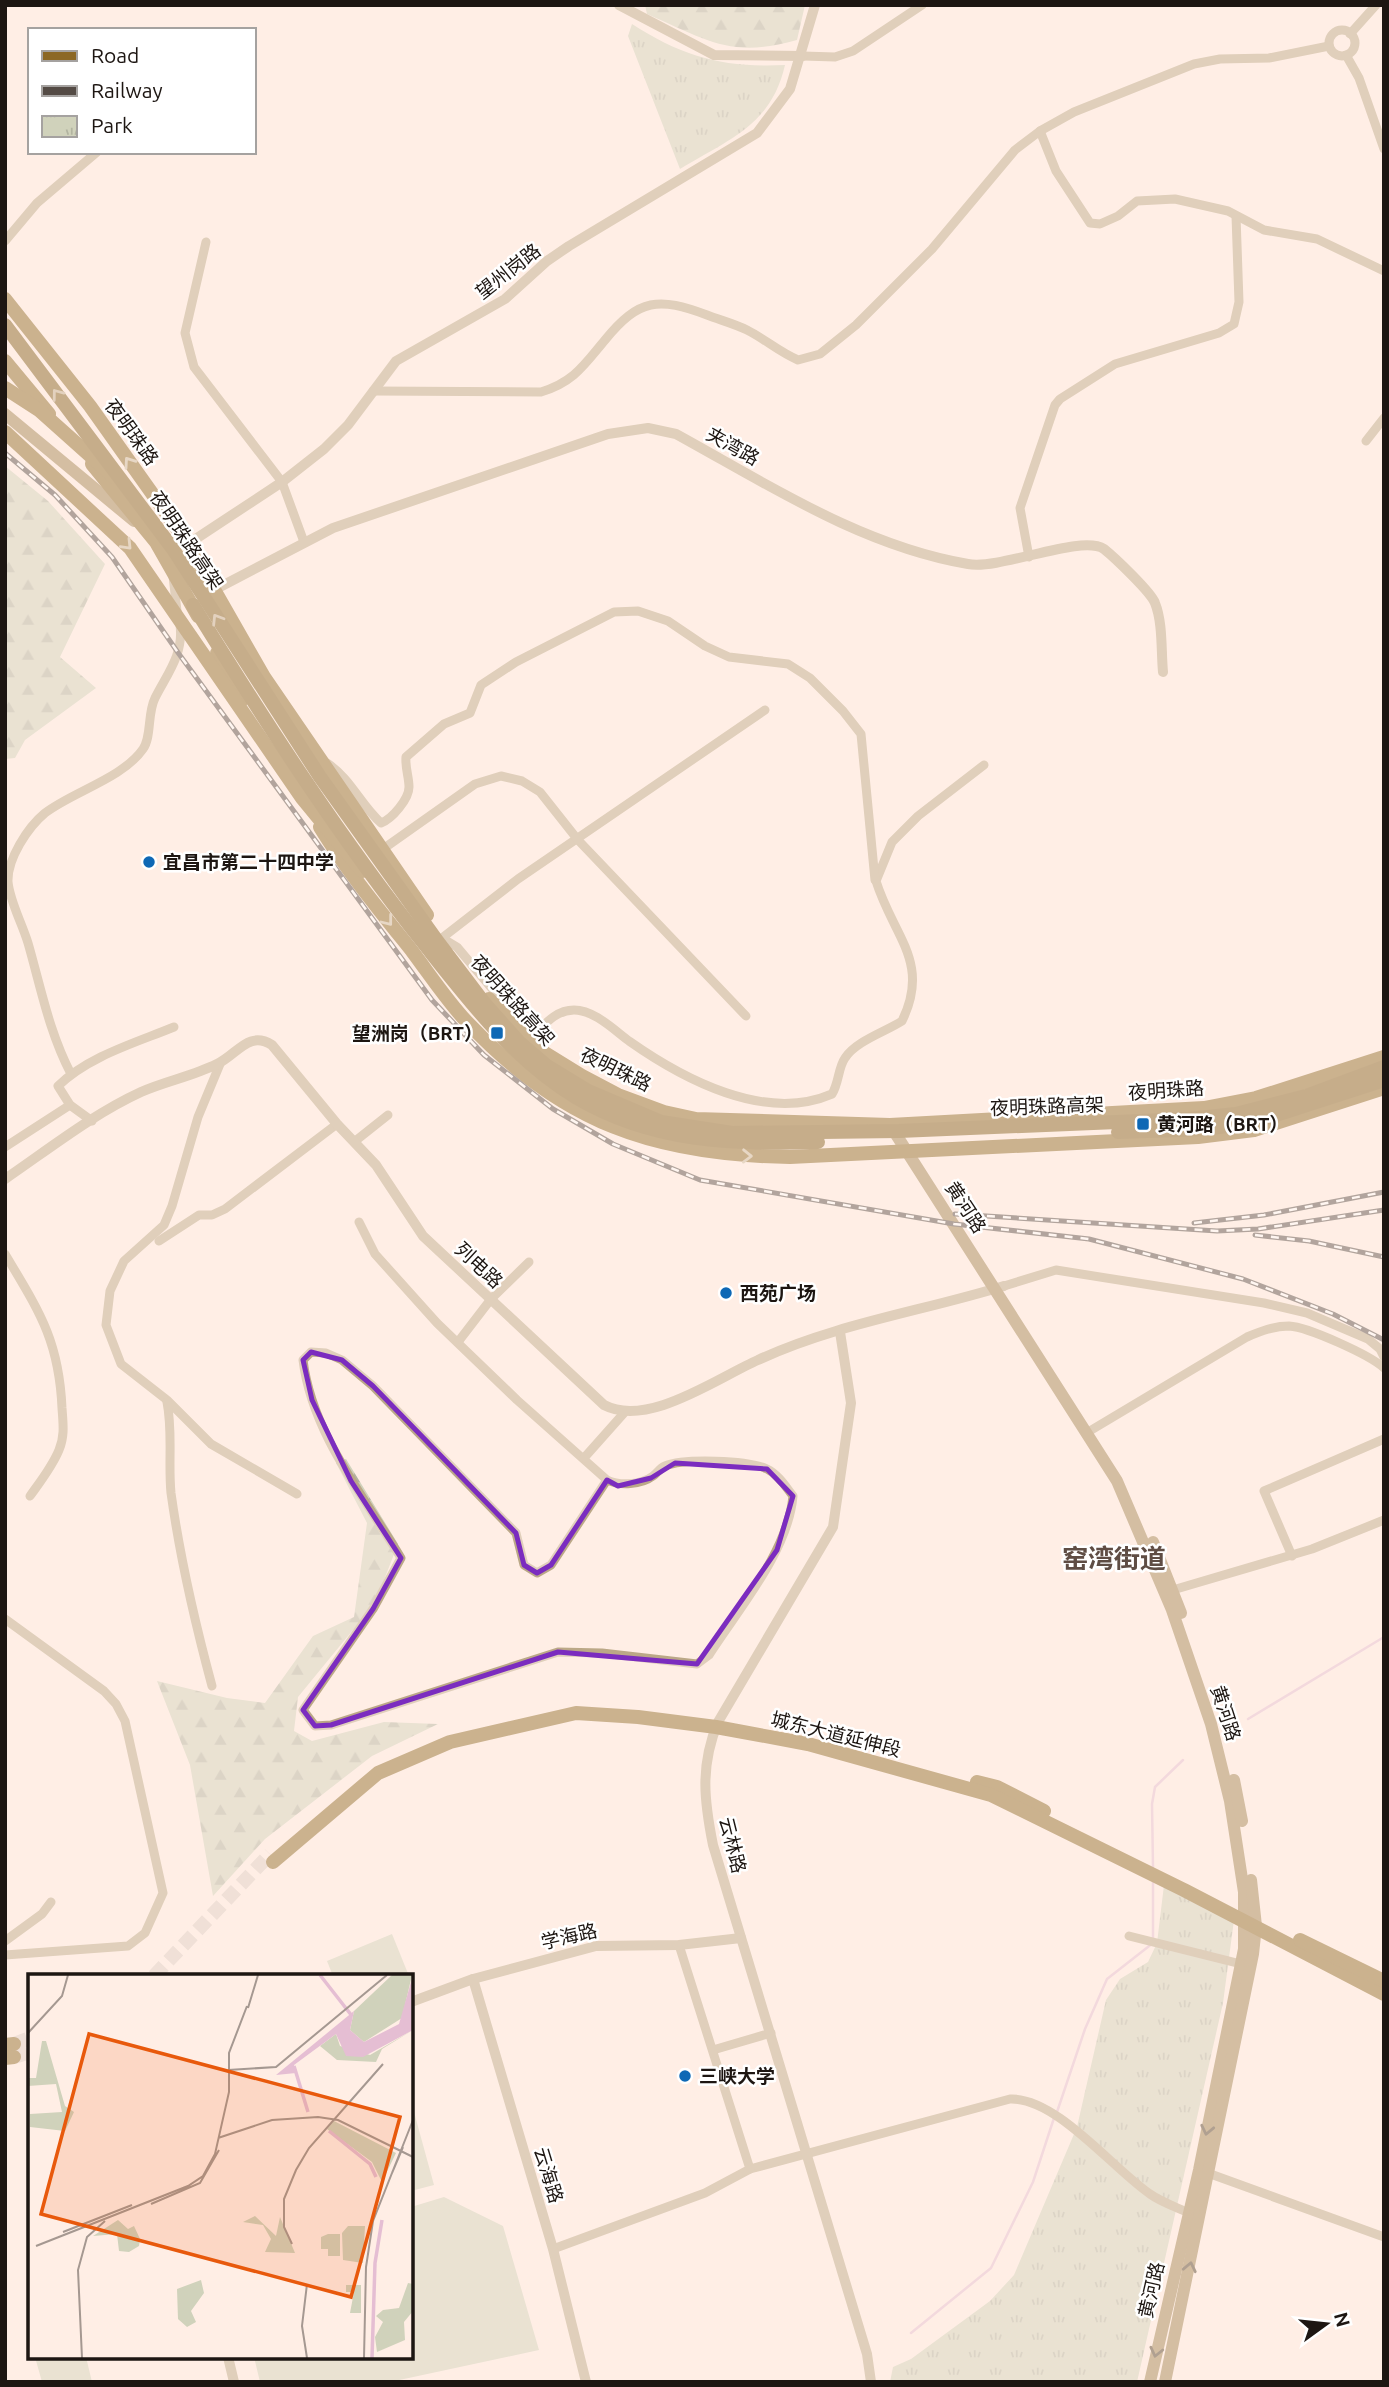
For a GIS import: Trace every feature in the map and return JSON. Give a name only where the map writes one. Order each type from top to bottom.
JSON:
[{"type":"highway","name":"夜明珠路高架","points":[[5,325],[173,549],[320,777],[485,1004],[519,1042],[547,1066],[617,1106],[661,1122],[732,1133],[899,1131],[1175,1120],[1236,1114],[1306,1096],[1384,1067]]},
{"type":"highway","name":"夜明珠路高架","points":[[193,605],[291,760],[400,914],[491,1027],[538,1071],[608,1113],[652,1130],[688,1139],[768,1143],[1205,1129],[1254,1122],[1384,1080]]},
{"type":"main road","name":"夜明珠路","points":[[5,299],[90,407],[188,544],[264,677],[442,938],[490,1000],[535,1047],[618,1095],[664,1112],[696,1119],[895,1124],[1204,1108],[1256,1098],[1384,1057]]},
{"type":"main road","points":[[5,361],[148,531],[193,605],[232,684],[338,857],[466,1021],[532,1082],[573,1109],[659,1143],[694,1151],[735,1156],[790,1157],[1198,1137],[1243,1131],[1384,1088]]},
{"type":"main road","points":[[5,388],[76,441],[135,497]]},
{"type":"main road","points":[[5,412],[148,531]]},
{"type":"main road","points":[[5,432],[130,548],[302,798],[400,914]]},
{"type":"main road","points":[[84,478],[100,488],[101,474]]},
{"type":"main road","name":"黄河路","points":[[895,1124],[1092,1430],[1169,1592],[1217,1719],[1236,1787],[1250,1919],[1165,2382]]},
{"type":"main road","name":"城东大道延伸段","points":[[272,1858],[378,1773],[450,1742],[576,1713],[717,1724],[808,1744],[990,1795],[1384,1981]]},
{"type":"main road","name":"黄河路","points":[[1150,2382],[1189,2213],[1204,2171],[1250,1919]]},
{"type":"main road","name":"城东大道延伸段","points":[[1250,1919],[1384,1994]]},
{"type":"street","points":[[619,5],[714,54],[772,58],[835,57],[853,51],[922,5]]},
{"type":"street","name":"望州岗路","points":[[188,544],[282,482],[332,441],[396,361],[413,349],[484,312],[569,246],[757,134],[790,89],[803,56],[815,5]]},
{"type":"street","points":[[1350,34],[1376,5]]},
{"type":"street","points":[[1329,47],[1330,38],[1335,32],[1342,30],[1350,34],[1354,45],[1346,55]]},
{"type":"street","points":[[1329,47],[1338,55],[1346,55]]},
{"type":"street","points":[[373,391],[541,392],[561,386],[578,373],[612,331],[640,307],[660,302],[681,305],[747,330],[798,359],[820,354],[856,325],[932,249],[1015,150],[1041,131],[1073,112],[1194,64],[1220,59],[1269,58],[1329,47]]},
{"type":"street","points":[[1346,55],[1359,78],[1384,149]]},
{"type":"street","points":[[1041,131],[1056,172],[1090,223],[1109,220],[1145,199],[1175,199],[1217,208],[1264,230],[1317,239],[1384,271]]},
{"type":"street","points":[[5,241],[37,203],[95,154]]},
{"type":"street","points":[[1029,557],[1020,508],[1055,405],[1084,382],[1115,365],[1219,333],[1234,324],[1240,302],[1237,216]]},
{"type":"street","points":[[206,242],[185,332],[194,367],[282,482],[304,542]]},
{"type":"street","points":[[1366,441],[1384,418]]},
{"type":"street","name":"夹湾路","points":[[216,589],[334,528],[608,433],[648,428],[676,434],[833,520],[889,542],[970,565],[1029,557],[1079,545],[1104,549],[1155,604],[1163,672]]},
{"type":"street","points":[[71,1074],[48,1021],[8,880],[16,855],[34,823],[46,812],[132,761],[144,748],[150,709],[178,654],[181,635],[172,568]]},
{"type":"street","points":[[318,759],[341,773],[374,817],[381,823],[388,821],[406,798],[409,787],[406,757],[444,724],[470,713],[481,685],[516,662],[614,612],[638,611],[668,621],[705,646],[729,657],[788,664],[810,678],[843,711],[860,734],[876,881],[888,914],[911,953],[914,988],[909,1008],[902,1021],[859,1046],[844,1059],[838,1084],[832,1094],[796,1105],[737,1095],[695,1080],[631,1042],[596,1017],[575,1010],[559,1013],[534,1035],[457,947],[442,938],[518,879],[578,840],[712,743],[731,734],[765,710]]},
{"type":"street","points":[[876,881],[892,842],[918,816],[984,765]]},
{"type":"street","points":[[383,849],[475,784],[501,776],[522,781],[540,792],[578,840],[746,1016]]},
{"type":"street","points":[[92,1121],[70,1105],[58,1086],[71,1074],[174,1027]]},
{"type":"street","name":"列电路","points":[[6,1177],[142,1092],[220,1063],[250,1040],[262,1039],[272,1045],[337,1124],[376,1165],[423,1236],[604,1405],[624,1413]]},
{"type":"street","points":[[220,1063],[201,1107],[164,1225],[124,1261],[110,1291],[106,1325],[121,1364],[167,1400],[211,1444],[297,1494]]},
{"type":"street","points":[[5,1147],[70,1105]]},
{"type":"street","points":[[354,1142],[388,1115]]},
{"type":"street","points":[[159,1241],[199,1215],[212,1215],[225,1209],[337,1124]]},
{"type":"street","points":[[359,1222],[375,1254],[458,1342],[517,1401],[607,1480],[618,1486],[650,1478],[662,1467],[675,1463],[743,1464],[767,1469],[782,1481],[793,1496],[791,1512],[777,1550],[709,1655],[698,1664],[602,1653],[558,1652],[331,1725],[315,1726],[303,1710],[373,1609],[401,1558],[351,1481],[312,1400],[303,1360],[311,1352],[327,1353],[342,1360],[373,1386],[516,1533],[524,1565],[537,1573],[551,1565],[607,1480]]},
{"type":"street","points":[[5,1254],[57,1352],[61,1385],[64,1436],[59,1452],[30,1496]]},
{"type":"street","points":[[458,1342],[491,1299],[529,1262]]},
{"type":"street","points":[[584,1458],[624,1413],[657,1406],[770,1354],[1056,1270],[1264,1303],[1307,1313],[1368,1339],[1380,1349],[1384,1357]]},
{"type":"street","points":[[1092,1430],[1247,1337],[1270,1328],[1292,1326],[1314,1333],[1384,1368]]},
{"type":"street","name":"云林路","points":[[840,1332],[851,1403],[834,1527],[717,1724],[710,1741],[703,1796],[713,1845],[867,2354],[871,2382]]},
{"type":"street","points":[[167,1400],[172,1429],[171,1490],[198,1632],[212,1686]]},
{"type":"street","points":[[1292,1556],[1264,1491],[1384,1439]]},
{"type":"street","points":[[1169,1592],[1292,1556],[1384,1520]]},
{"type":"street","points":[[5,1619],[104,1691],[116,1704],[125,1721],[136,1765],[163,1893],[145,1933],[128,1946],[5,1955]]},
{"type":"street","points":[[5,1941],[42,1914],[51,1902]]},
{"type":"street","points":[[1129,1936],[1241,1964]]},
{"type":"street","name":"学海路","points":[[413,2001],[472,1979],[596,1946],[679,1945],[741,1938]]},
{"type":"street","points":[[679,1945],[750,2169]]},
{"type":"street","name":"云海路","points":[[472,1979],[553,2249],[586,2382]]},
{"type":"street","points":[[713,2050],[771,2033]]},
{"type":"street","points":[[553,2249],[705,2193],[750,2169],[1010,2099],[1035,2102],[1073,2129],[1152,2196],[1189,2213]]},
{"type":"street","points":[[1204,2171],[1384,2237]]},
{"type":"street","points":[[228,2359],[234,2382]]},
{"type":"highlighted area","points":[[311,1352],[342,1360],[373,1386],[516,1533],[524,1565],[537,1573],[551,1565],[607,1480],[618,1486],[651,1478],[675,1463],[767,1469],[793,1496],[777,1550],[697,1664],[558,1652],[331,1725],[315,1726],[303,1710],[373,1609],[401,1558],[351,1481],[312,1400],[303,1360]]},
{"type":"green space","points":[[645,5],[805,5],[797,40],[754,48],[736,47],[703,39],[647,14]]},
{"type":"green space","points":[[632,24],[669,45],[705,58],[743,64],[785,65],[770,103],[746,129],[680,169],[628,36]]},
{"type":"green space","points":[[5,466],[48,501],[105,564],[60,657],[96,688],[25,740],[15,758],[5,759]]},
{"type":"green space","points":[[346,1459],[398,1544],[375,1603],[298,1697],[294,1731],[312,1741],[384,1722],[438,1724],[372,1756],[265,1839],[213,1896],[190,1765],[157,1681],[227,1698],[265,1703],[313,1636],[354,1617],[367,1523],[336,1463]]},
{"type":"green space","points":[[1164,1885],[1234,1920],[1223,2003],[1137,2382],[890,2382],[893,2367],[911,2359],[990,2301],[1014,2275],[1077,2127],[1106,2000],[1120,1979],[1148,1962],[1157,1943]]},
{"type":"green space","points":[[392,1934],[408,1974],[332,1974],[327,1961]]},
{"type":"green space","points":[[413,2108],[434,2185],[413,2190]]},
{"type":"green space","points":[[444,2197],[503,2226],[539,2350],[390,2382],[260,2382],[254,2359],[413,2359],[413,2206]]},
{"type":"green space","points":[[36,2359],[86,2359],[92,2382],[42,2382]]},
{"type":"waterway","points":[[1248,1719],[1384,1637]]},
{"type":"waterway","points":[[1153,1867],[1152,1804],[1155,1787],[1183,1760]]},
{"type":"waterway","points":[[1057,2112],[1085,2029],[1107,1979],[1153,1943],[1153,1881]]},
{"type":"waterway","points":[[911,2333],[991,2268],[1033,2182],[1054,2118]]},
{"type":"tunnel","points":[[156,1974],[270,1854]]},
{"type":"tunnel","points":[[14,2044],[28,2039]]},
{"type":"tunnel","points":[[14,2057],[28,2053]]},
{"type":"railway","points":[[5,453],[55,495],[112,557],[179,654],[432,1000],[484,1055],[553,1109],[613,1144],[700,1180],[954,1224],[1089,1239],[1243,1279],[1333,1314],[1384,1340]]},
{"type":"railway","points":[[1194,1223],[1264,1215],[1384,1192]]},
{"type":"railway","points":[[955,1214],[1217,1231],[1258,1229],[1384,1210]]},
{"type":"railway","points":[[1255,1235],[1309,1241],[1384,1257]]},
{"type":"place","name":"宜昌市第二十四中学","points":[[149,862]]},
{"type":"place","name":"望洲岗（BRT）","points":[[497,1033]]},
{"type":"place","name":"黄河路（BRT）","points":[[1143,1124]]},
{"type":"place","name":"西苑广场","points":[[726,1293]]},
{"type":"place","name":"三峡大学","points":[[685,2076]]},
{"type":"district","name":"窑湾街道","points":[[1114,1558]]}]
